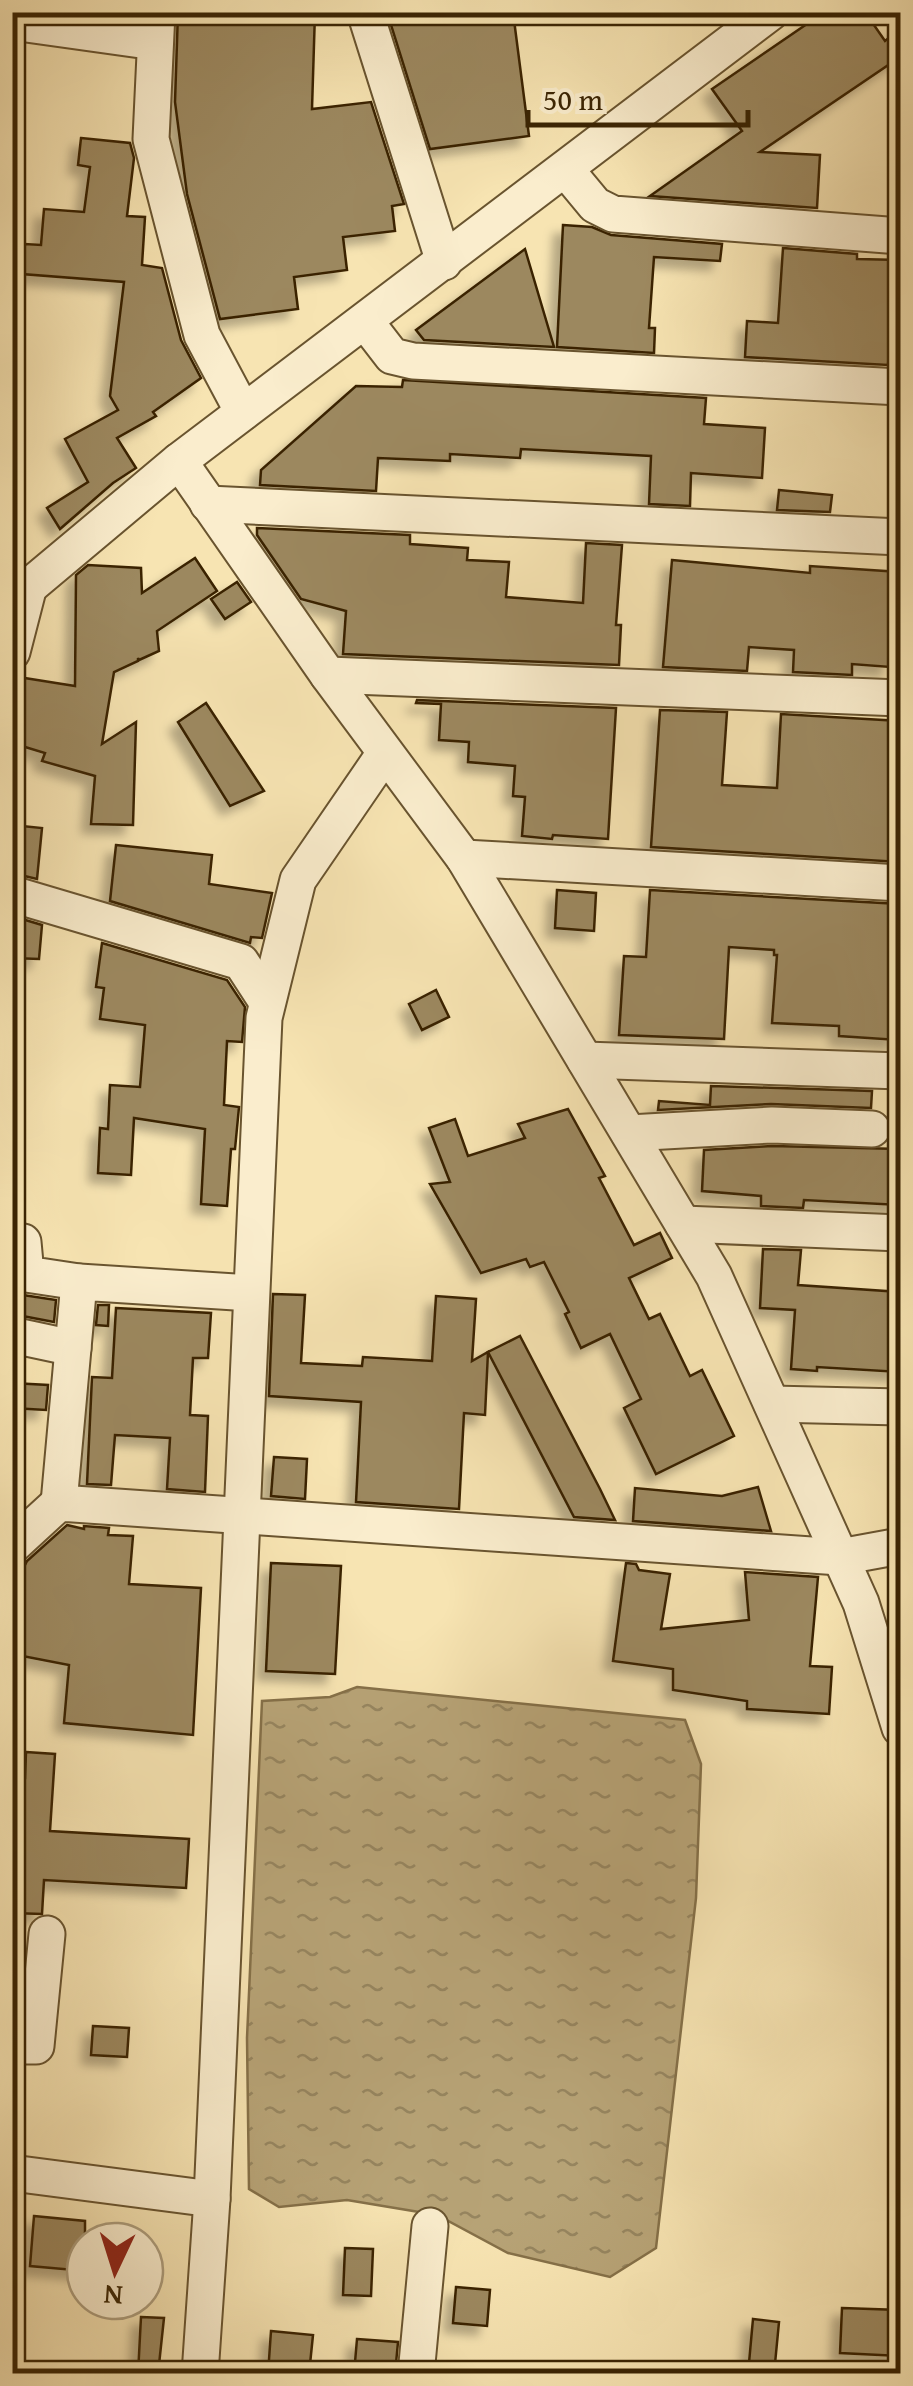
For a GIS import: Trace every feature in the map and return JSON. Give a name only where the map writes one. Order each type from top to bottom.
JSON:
[{"type":"street","points":[[365,12],[444,262]]},
{"type":"street","points":[[12,652],[20,596],[179,461],[771,12]]},
{"type":"street","points":[[12,22],[156,27],[151,139],[155,157],[202,335],[243,412]]},
{"type":"street","points":[[566,170],[596,205],[613,214],[900,236]]},
{"type":"street","points":[[364,321],[392,356],[412,360],[900,388]]},
{"type":"street","points":[[179,461],[328,675],[464,858],[714,1276],[861,1603],[900,1728]]},
{"type":"street","points":[[208,504],[900,537]]},
{"type":"street","points":[[328,675],[900,698]]},
{"type":"street","points":[[200,2374],[212,2199],[266,1002],[298,880],[385,753]]},
{"type":"street","points":[[464,858],[900,883]]},
{"type":"street","points":[[12,894],[241,962],[266,1002]]},
{"type":"street","points":[[585,1060],[900,1071]]},
{"type":"street","points":[[629,1133],[772,1126],[872,1129]]},
{"type":"street","points":[[684,1224],[900,1233]]},
{"type":"street","points":[[12,1240],[23,1242],[26,1274],[80,1282],[251,1293]]},
{"type":"street","points":[[12,1546],[59,1502],[80,1282]]},
{"type":"street","points":[[12,1335],[73,1348]]},
{"type":"street","points":[[772,1404],[900,1407]]},
{"type":"street","points":[[59,1502],[840,1557],[900,1546]]},
{"type":"street","points":[[12,2046],[36,2046],[46,1934]]},
{"type":"street","points":[[12,2174],[212,2199]]},
{"type":"street","points":[[416,2374],[430,2226]]},
{"type":"water","points":[[357,1687],[685,1720],[701,1764],[696,1898],[656,2248],[610,2277],[508,2253],[437,2215],[347,2200],[279,2207],[249,2189],[247,2038],[262,1701],[330,1697]]},
{"type":"building","points":[[178,12],[315,12],[312,109],[371,102],[404,204],[392,206],[395,231],[343,237],[347,270],[294,277],[298,309],[220,319],[187,194],[175,102]]},
{"type":"building","points":[[387,12],[513,12],[529,136],[430,149]]},
{"type":"building","points":[[865,12],[885,41],[900,29],[900,57],[760,152],[820,155],[817,208],[650,196],[742,131],[712,89],[823,13]]},
{"type":"building","points":[[81,138],[130,143],[134,158],[127,216],[145,217],[142,265],[162,268],[181,340],[201,378],[153,412],[156,416],[117,438],[136,468],[60,529],[47,508],[88,482],[65,439],[118,410],[110,396],[124,282],[22,274],[25,244],[41,245],[44,209],[84,212],[90,167],[78,165]]},
{"type":"building","points":[[563,225],[592,227],[611,235],[722,244],[720,261],[654,257],[649,328],[655,328],[654,353],[557,347]]},
{"type":"building","points":[[783,248],[857,254],[857,259],[900,260],[900,320],[891,320],[888,365],[745,357],[747,321],[778,323]]},
{"type":"building","points":[[525,249],[554,347],[424,340],[416,330]]},
{"type":"building","points":[[403,380],[706,398],[704,424],[765,428],[762,478],[691,473],[690,506],[649,504],[651,456],[521,449],[520,458],[450,454],[450,461],[378,458],[376,491],[260,485],[261,470],[356,386],[402,387]]},
{"type":"building","points":[[779,490],[832,495],[830,512],[777,510]]},
{"type":"building","points":[[257,528],[410,535],[410,544],[468,548],[467,560],[509,562],[506,597],[583,603],[586,543],[622,545],[616,625],[621,625],[619,665],[343,654],[346,611],[301,599],[257,535]]},
{"type":"building","points":[[195,558],[217,591],[157,631],[159,651],[114,672],[102,744],[136,722],[133,825],[91,824],[95,776],[42,761],[45,753],[12,743],[12,676],[75,686],[76,575],[88,565],[141,568],[142,593]]},
{"type":"building","points":[[672,560],[810,573],[810,566],[900,572],[900,611],[894,610],[890,667],[852,664],[852,675],[793,672],[794,650],[749,647],[747,671],[663,667]]},
{"type":"building","points":[[237,582],[251,602],[225,619],[211,599]]},
{"type":"building","points":[[417,700],[616,708],[608,839],[522,836],[525,797],[513,796],[515,766],[468,762],[469,742],[439,740],[441,704],[416,703]]},
{"type":"building","points":[[206,703],[264,791],[230,806],[178,722]]},
{"type":"building","points":[[660,710],[727,712],[722,785],[777,788],[781,714],[900,721],[900,862],[651,847]]},
{"type":"building","points":[[12,825],[42,828],[37,879],[12,873]]},
{"type":"building","points":[[116,845],[212,855],[209,884],[272,893],[262,938],[251,937],[250,943],[110,901]]},
{"type":"building","points":[[557,890],[596,893],[594,931],[555,928]]},
{"type":"building","points":[[650,890],[900,904],[898,1040],[839,1036],[839,1026],[772,1023],[777,955],[774,950],[729,947],[724,1039],[619,1035],[624,956],[646,957]]},
{"type":"building","points":[[12,916],[42,925],[39,959],[12,958]]},
{"type":"building","points":[[102,943],[227,980],[245,1007],[242,1042],[227,1041],[224,1105],[239,1107],[227,1206],[201,1204],[205,1129],[134,1118],[131,1175],[98,1173],[100,1128],[108,1129],[110,1085],[140,1087],[145,1025],[100,1019],[104,988],[96,987]]},
{"type":"building","points":[[436,990],[449,1017],[422,1030],[409,1004]]},
{"type":"building","points":[[711,1086],[872,1091],[871,1108],[771,1104],[658,1110],[659,1101],[710,1105]]},
{"type":"building","points":[[568,1109],[605,1176],[599,1178],[634,1245],[660,1233],[672,1258],[629,1278],[649,1319],[660,1314],[690,1376],[702,1370],[734,1436],[656,1474],[624,1408],[641,1399],[610,1334],[581,1348],[565,1314],[569,1312],[544,1262],[530,1267],[526,1259],[481,1273],[430,1184],[450,1182],[429,1128],[455,1119],[468,1156],[525,1138],[518,1124]]},
{"type":"building","points":[[772,1146],[900,1149],[900,1205],[804,1200],[803,1208],[761,1206],[761,1196],[702,1191],[704,1150]]},
{"type":"building","points":[[763,1249],[801,1250],[798,1285],[900,1292],[900,1372],[791,1369],[795,1310],[760,1308]]},
{"type":"building","points":[[12,1290],[56,1300],[54,1322],[12,1314]]},
{"type":"building","points":[[273,1294],[305,1295],[301,1363],[362,1366],[363,1357],[432,1361],[436,1296],[476,1299],[472,1361],[488,1352],[485,1415],[464,1413],[459,1509],[356,1502],[361,1402],[269,1396]]},
{"type":"building","points":[[98,1305],[109,1305],[108,1326],[96,1325]]},
{"type":"building","points":[[116,1308],[211,1313],[208,1358],[193,1358],[190,1415],[208,1416],[205,1492],[167,1489],[170,1438],[115,1435],[111,1485],[87,1484],[92,1377],[112,1378]]},
{"type":"building","points":[[520,1336],[615,1520],[574,1517],[488,1352]]},
{"type":"building","points":[[12,1383],[48,1385],[46,1410],[12,1408]]},
{"type":"building","points":[[274,1457],[307,1459],[305,1499],[271,1496]]},
{"type":"building","points":[[758,1487],[771,1531],[633,1521],[635,1488],[722,1496]]},
{"type":"building","points":[[67,1525],[109,1528],[108,1535],[133,1536],[129,1584],[201,1588],[193,1735],[64,1723],[69,1665],[12,1654],[12,1591],[27,1561]]},
{"type":"building","points":[[271,1563],[341,1566],[335,1674],[266,1671]]},
{"type":"building","points":[[626,1563],[636,1564],[639,1570],[670,1574],[661,1629],[749,1620],[745,1572],[818,1577],[810,1666],[832,1667],[829,1714],[747,1709],[747,1701],[673,1690],[673,1669],[613,1661]]},
{"type":"building","points":[[26,1752],[55,1754],[50,1831],[189,1839],[186,1888],[44,1880],[42,1914],[12,1913],[12,1868],[21,1869],[24,1803],[12,1803],[12,1778],[25,1778]]},
{"type":"building","points":[[93,2026],[129,2028],[127,2057],[91,2055]]},
{"type":"building","points":[[34,2216],[85,2221],[65,2221],[65,2269],[30,2266]]},
{"type":"building","points":[[345,2248],[373,2249],[371,2296],[343,2295]]},
{"type":"building","points":[[456,2287],[490,2290],[487,2326],[453,2323]]},
{"type":"building","points":[[842,2308],[900,2310],[900,2356],[840,2353]]},
{"type":"building","points":[[753,2319],[779,2322],[774,2374],[748,2374]]},
{"type":"building","points":[[141,2321],[164,2321],[158,2374],[138,2374]]},
{"type":"building","points":[[271,2331],[313,2335],[309,2374],[268,2374]]},
{"type":"building","points":[[357,2339],[398,2342],[395,2374],[354,2374]]}]
